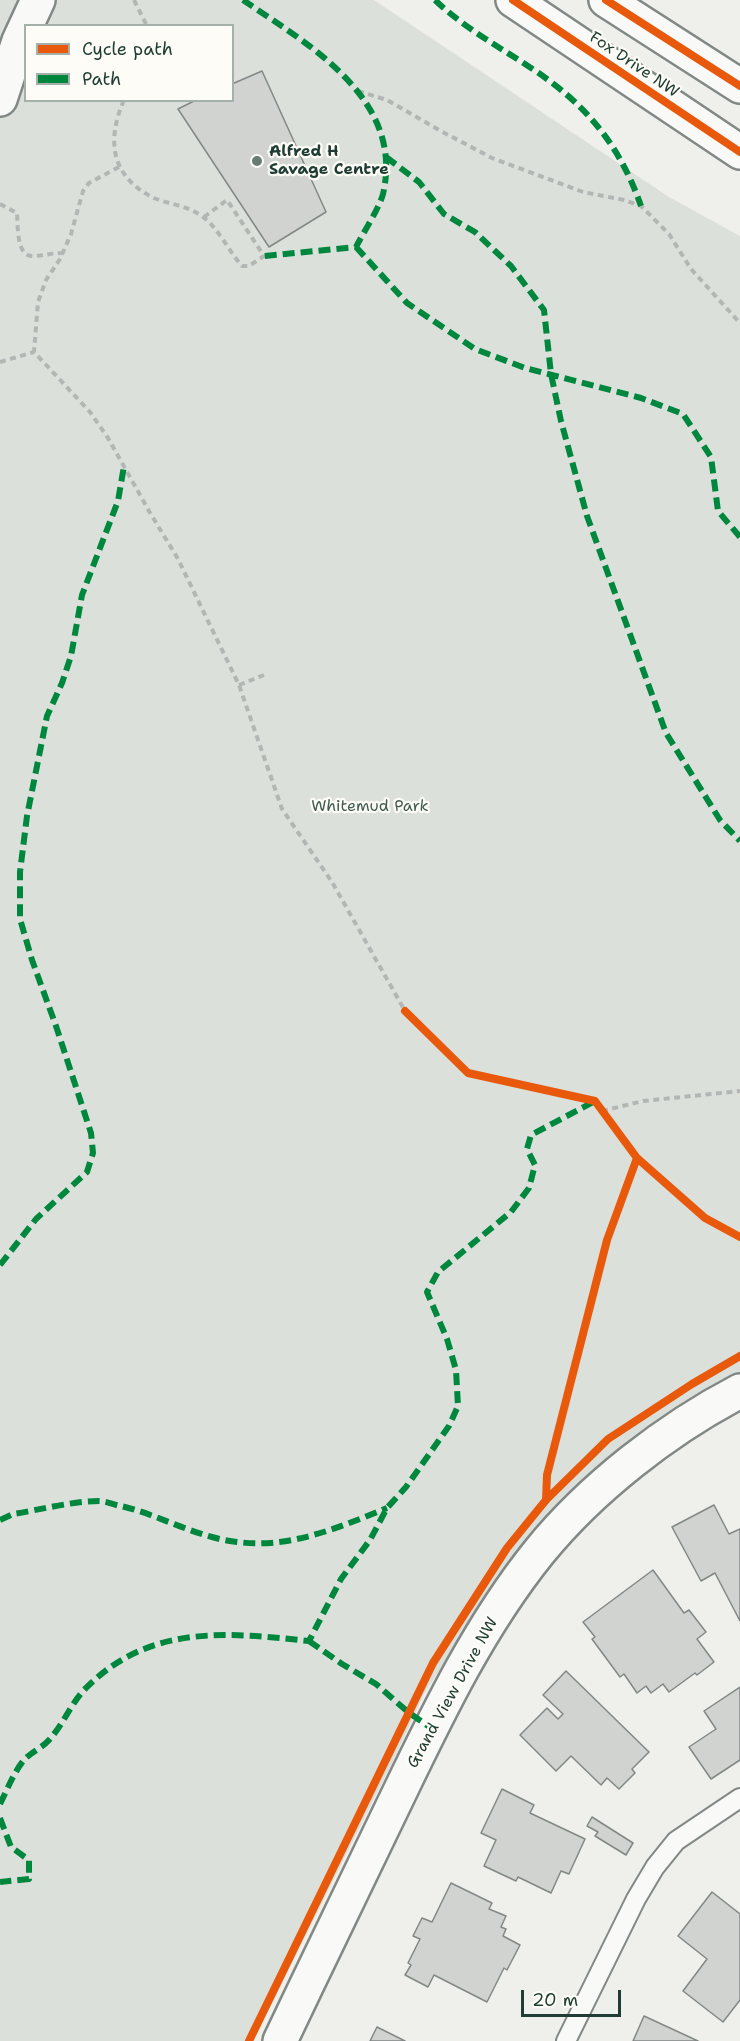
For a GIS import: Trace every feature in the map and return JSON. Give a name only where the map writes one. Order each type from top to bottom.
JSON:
[{"type":"street","points":[[27,24],[38,0]]},
{"type":"street","name":"Fox Drive NW","points":[[513,0],[740,152]]},
{"type":"street","points":[[606,0],[740,86]]},
{"type":"street","points":[[0,99],[24,30]]},
{"type":"street","name":"Grand View Drive NW","points":[[280,2041],[431,1728],[469,1656],[502,1604],[539,1552],[580,1506],[629,1463],[714,1404],[740,1391]]},
{"type":"lane","points":[[566,2041],[636,1899],[655,1867],[676,1841],[740,1798]]},
{"type":"path","points":[[134,0],[146,24]]},
{"type":"path","points":[[358,91],[387,100],[492,158],[583,192],[624,200],[641,206],[669,234],[691,269],[740,323]]},
{"type":"path","points":[[123,102],[119,112],[114,144],[119,167],[132,184],[153,197],[187,208],[204,217],[242,266],[249,266],[264,256],[227,200],[204,217]]},
{"type":"path","points":[[119,167],[89,183],[83,191],[71,234],[46,280],[38,302],[34,352],[90,412],[108,438],[178,559],[239,685],[282,809],[332,882],[405,1011]]},
{"type":"path","points":[[0,204],[17,213],[18,236],[25,253],[30,256],[63,252]]},
{"type":"path","points":[[0,362],[34,352]]},
{"type":"path","points":[[239,685],[264,675]]},
{"type":"path","points":[[602,1111],[643,1101],[740,1091]]},
{"type":"green space","name":"Whitemud Park","points":[[0,0],[374,0],[669,197],[740,236],[740,1378],[525,1539],[424,1694],[394,1759],[253,2041],[0,2041]]},
{"type":"building","name":"Alfred H Savage Centre","points":[[262,71],[326,212],[269,247],[178,109],[192,102],[234,102],[234,83]]},
{"type":"building","points":[[714,1505],[729,1534],[740,1529],[740,1621],[715,1573],[701,1581],[672,1527]]},
{"type":"building","points":[[653,1570],[684,1613],[689,1610],[706,1632],[697,1639],[714,1662],[669,1692],[663,1684],[651,1693],[646,1686],[637,1693],[624,1674],[620,1677],[592,1639],[595,1637],[583,1622]]},
{"type":"building","points":[[566,1671],[649,1752],[632,1769],[635,1773],[619,1789],[607,1778],[601,1785],[571,1756],[556,1771],[520,1735],[547,1708],[558,1719],[563,1714],[543,1695]]},
{"type":"building","points":[[740,1687],[740,1760],[711,1779],[689,1747],[716,1729],[704,1711]]},
{"type":"building","points":[[502,1789],[534,1805],[530,1813],[585,1839],[569,1874],[561,1871],[551,1893],[518,1877],[516,1881],[484,1866],[496,1840],[481,1833]]},
{"type":"building","points":[[592,1817],[633,1843],[626,1855],[595,1836],[598,1832],[587,1826]]},
{"type":"building","points":[[451,1883],[492,1903],[489,1909],[506,1916],[501,1927],[506,1929],[503,1936],[520,1945],[507,1970],[504,1968],[487,2002],[434,1975],[428,1987],[405,1975],[411,1965],[408,1963],[420,1939],[413,1936],[422,1918],[432,1922]]},
{"type":"building","points":[[712,1892],[740,1914],[740,2000],[723,2022],[683,1991],[707,1959],[678,1936]]},
{"type":"building","points":[[644,2016],[698,2041],[633,2041]]},
{"type":"building","points":[[377,2027],[405,2041],[370,2041]]},
{"type":"marked path","points":[[243,0],[296,36],[346,78],[366,103],[380,130],[386,160],[381,200],[356,247],[264,256]]},
{"type":"marked path","points":[[435,0],[468,27],[548,80],[583,110],[622,163],[641,206]]},
{"type":"marked path","points":[[386,157],[419,182],[444,214],[475,232],[511,266],[544,310],[551,374],[561,421],[587,516],[666,733],[720,820],[740,841]]},
{"type":"marked path","points":[[356,247],[407,303],[475,349],[525,368],[641,398],[683,414],[711,457],[718,511],[740,537]]},
{"type":"marked path","points":[[0,1265],[36,1219],[87,1172],[93,1153],[91,1133],[20,919],[20,872],[27,816],[47,716],[71,656],[82,595],[118,501],[124,466]]},
{"type":"marked path","points":[[0,1804],[20,1765],[49,1740],[83,1691],[108,1669],[134,1654],[160,1643],[188,1637],[217,1635],[309,1641],[341,1579],[370,1540],[387,1508],[406,1487],[449,1426],[458,1406],[456,1370],[447,1339],[427,1292],[438,1272],[511,1212],[529,1188],[535,1165],[527,1149],[531,1135],[595,1101]]},
{"type":"marked path","points":[[0,1520],[13,1514],[78,1502],[102,1501],[136,1510],[208,1536],[223,1540],[257,1543],[314,1535],[387,1508]]},
{"type":"marked path","points":[[309,1641],[376,1684],[408,1712],[431,1728]]},
{"type":"marked path","points":[[0,1818],[11,1847],[29,1860],[29,1879],[0,1882]]},
{"type":"cycle path","points":[[513,0],[740,152]]},
{"type":"cycle path","points":[[606,0],[740,86]]},
{"type":"cycle path","points":[[405,1011],[468,1073],[595,1101],[637,1158],[705,1218],[740,1237]]},
{"type":"cycle path","points":[[546,1500],[547,1475],[607,1240],[637,1158]]},
{"type":"cycle path","points":[[249,2041],[433,1663],[507,1548],[546,1500],[608,1439],[692,1384],[740,1356]]},
{"type":"place","name":"Alfred H Savage Centre","points":[[257,161]]}]
